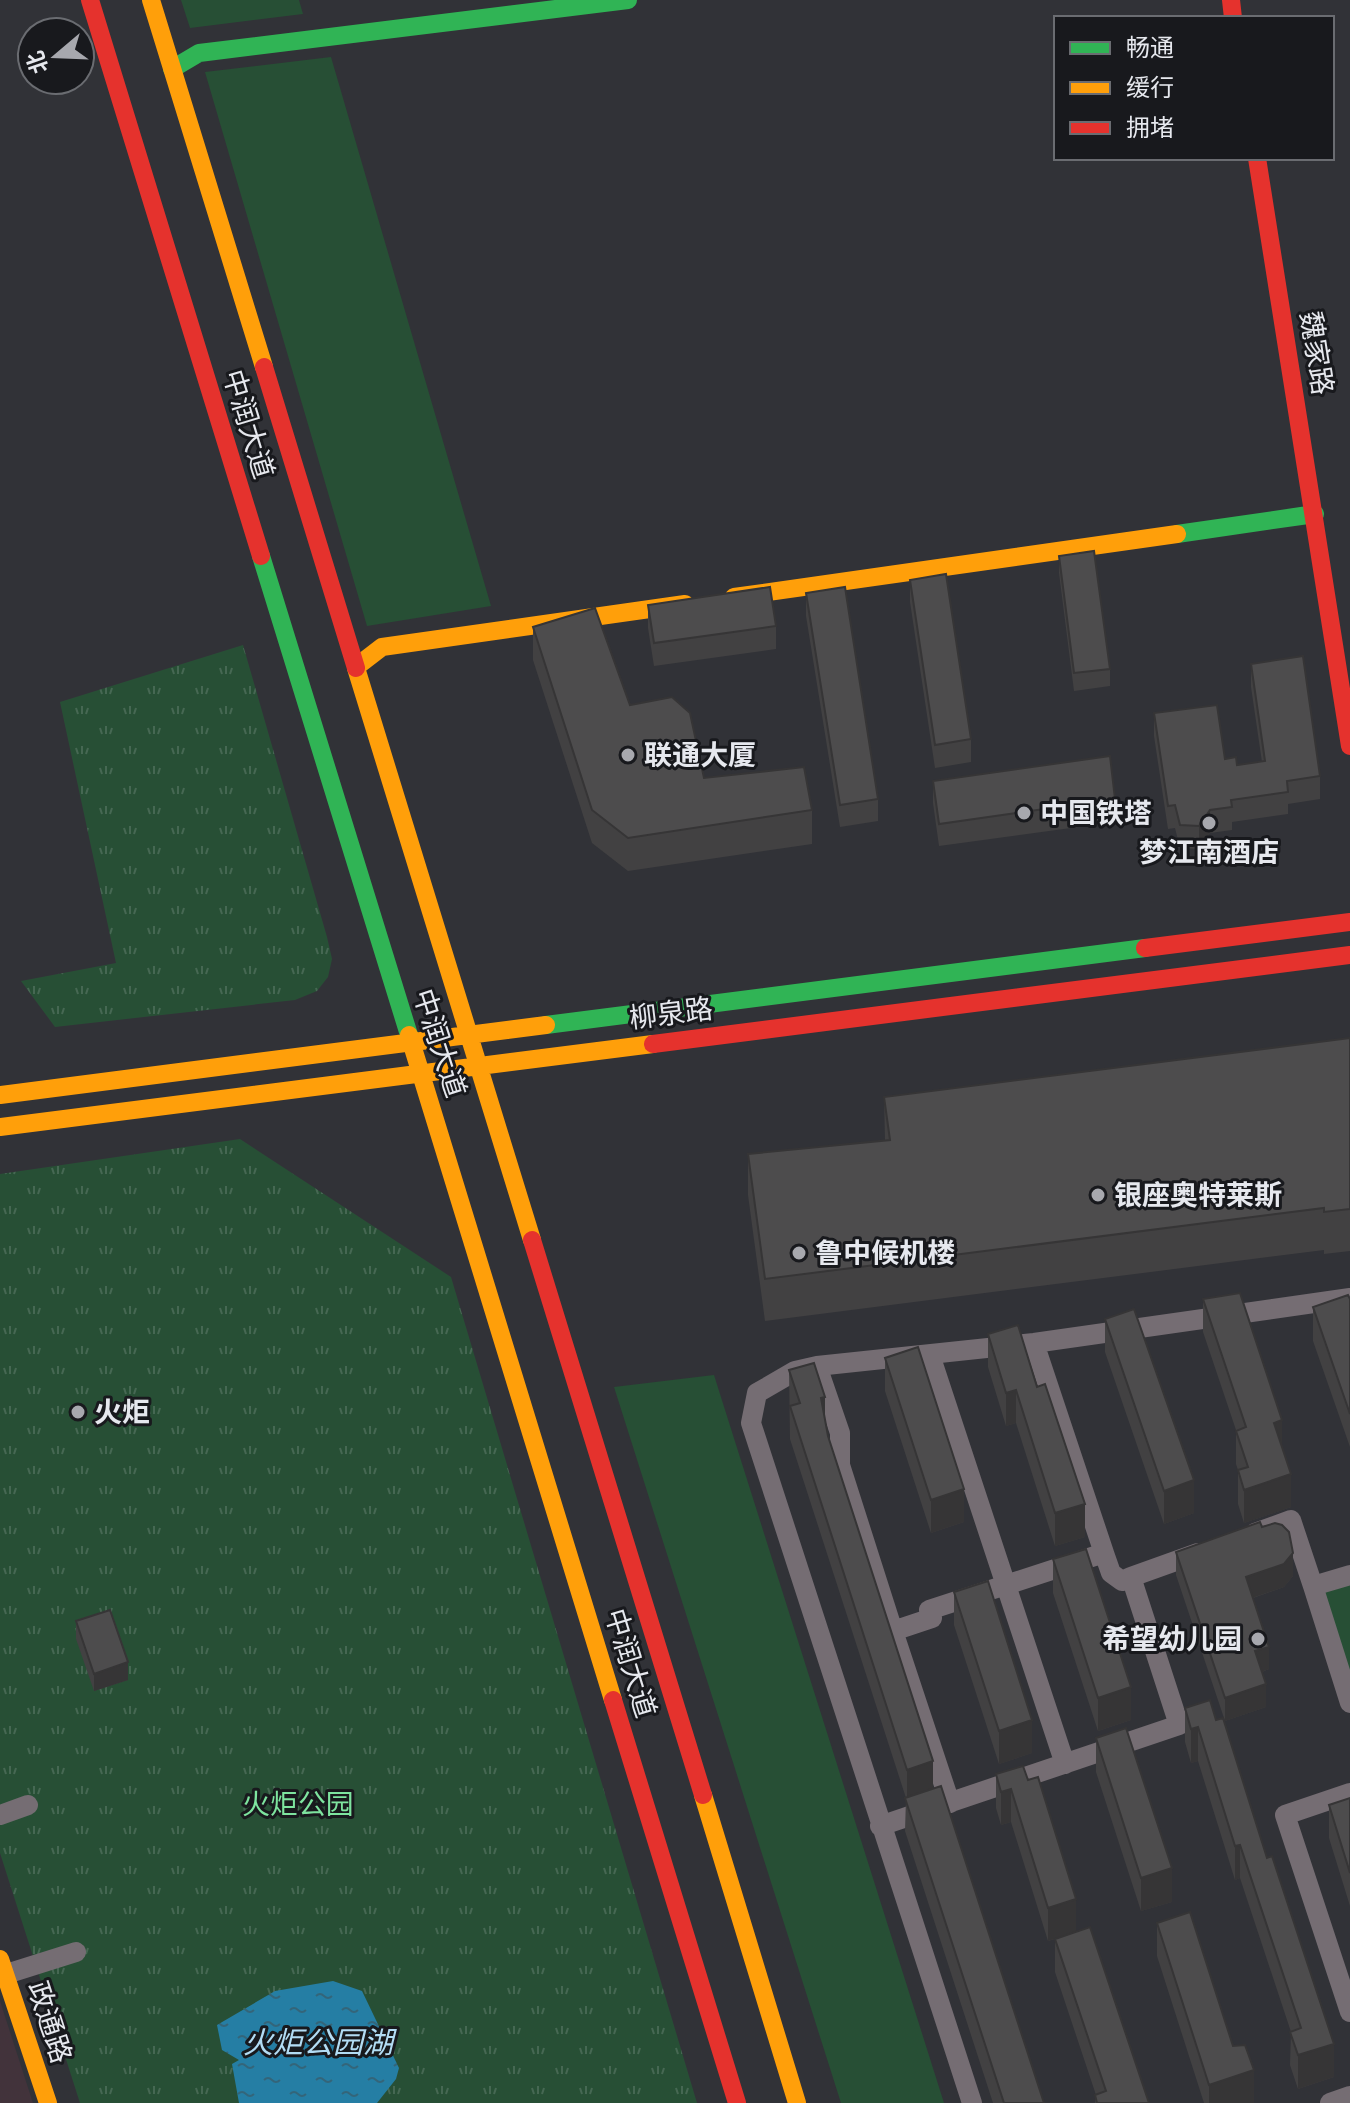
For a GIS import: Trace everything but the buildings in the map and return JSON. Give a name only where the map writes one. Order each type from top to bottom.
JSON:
[{"type":"main road","name":"中润大道","points":[[90,0],[737,2103]]},
{"type":"main road","name":"中润大道","points":[[151,0],[797,2103]]},
{"type":"main road","points":[[172,69],[199,53],[628,0]]},
{"type":"main road","name":"魏家路","points":[[1257,160],[1350,746]]},
{"type":"main road","points":[[356,667],[382,647],[1315,514]]},
{"type":"main road","name":"柳泉路","points":[[0,1095],[1350,922]]},
{"type":"main road","name":"柳泉路","points":[[0,1127],[1350,955]]},
{"type":"main road","name":"政通路","points":[[2,1970],[48,2103]]},
{"type":"street","points":[[972,2103],[751,1423],[757,1393],[795,1371],[817,1366],[1034,1343],[1350,1298]]},
{"type":"street","points":[[1034,1343],[1111,1573],[1122,1581],[1291,1520],[1350,1703]]},
{"type":"street","points":[[930,1355],[1065,1764]]},
{"type":"street","points":[[817,1366],[840,1433],[840,1465],[950,1803]]},
{"type":"street","points":[[893,1631],[932,1618],[929,1610],[1104,1553]]},
{"type":"street","points":[[1313,1586],[1350,1575]]},
{"type":"street","points":[[880,1826],[1179,1725],[1131,1577]]},
{"type":"street","points":[[1350,1793],[1285,1815],[1350,2012]]},
{"type":"street","points":[[0,1815],[28,1805]]},
{"type":"street","points":[[2,1970],[76,1952]]},
{"type":"street","points":[[1330,2103],[1350,2096]]},
{"type":"shaded area","points":[[0,2001],[33,2103],[0,2103]]},
{"type":"green space","points":[[181,0],[299,0],[303,14],[190,28]]},
{"type":"green space","points":[[331,57],[491,606],[367,626],[205,72]]},
{"type":"green space","points":[[243,645],[327,937],[332,959],[328,977],[317,991],[295,1000],[55,1027],[21,981],[116,963],[60,702]]},
{"type":"green space","name":"火炬公园","points":[[240,1139],[451,1277],[697,2103],[80,2103],[0,1853],[0,1174]]},
{"type":"green space","points":[[714,1375],[944,2103],[841,2103],[614,1387]]},
{"type":"green space","points":[[1350,1575],[1350,1703],[1313,1586]]},
{"type":"water","name":"火炬公园湖","points":[[333,1981],[362,1991],[399,2068],[396,2079],[377,2103],[239,2103],[232,2064],[239,2060],[222,2050],[217,2025],[275,1991]]},
{"type":"traffic: fast","points":[[172,69],[199,53],[628,0]]},
{"type":"traffic: fast","points":[[1177,534],[1315,514]]},
{"type":"traffic: fast","points":[[261,556],[409,1035]]},
{"type":"traffic: fast","points":[[546,1025],[1145,948]]},
{"type":"traffic: slow","points":[[151,0],[264,367]]},
{"type":"traffic: slow","points":[[734,597],[1177,534]]},
{"type":"traffic: slow","points":[[356,667],[382,647],[685,604]]},
{"type":"traffic: slow","points":[[356,668],[532,1240]]},
{"type":"traffic: slow","points":[[0,1095],[546,1025]]},
{"type":"traffic: slow","points":[[409,1035],[613,1700]]},
{"type":"traffic: slow","points":[[0,1127],[653,1044]]},
{"type":"traffic: slow","points":[[703,1795],[797,2103]]},
{"type":"traffic: slow","points":[[0,1959],[48,2103]]},
{"type":"traffic: jam","points":[[90,0],[261,556]]},
{"type":"traffic: jam","points":[[1231,0],[1233,16]]},
{"type":"traffic: jam","points":[[1257,160],[1350,746]]},
{"type":"traffic: jam","points":[[264,367],[356,668]]},
{"type":"traffic: jam","points":[[1145,948],[1350,922]]},
{"type":"traffic: jam","points":[[653,1044],[1350,955]]},
{"type":"traffic: jam","points":[[532,1240],[703,1795]]},
{"type":"traffic: jam","points":[[613,1700],[737,2103]]},
{"type":"place","name":"联通大厦","points":[[628,755]]},
{"type":"place","name":"中国铁塔","points":[[1024,813]]},
{"type":"place","name":"梦江南酒店","points":[[1209,823]]},
{"type":"place","name":"银座奥特莱斯","points":[[1098,1195]]},
{"type":"place","name":"鲁中候机楼","points":[[799,1253]]},
{"type":"place","name":"火炬","points":[[78,1412]]},
{"type":"place","name":"希望幼儿园","points":[[1258,1639]]}]
